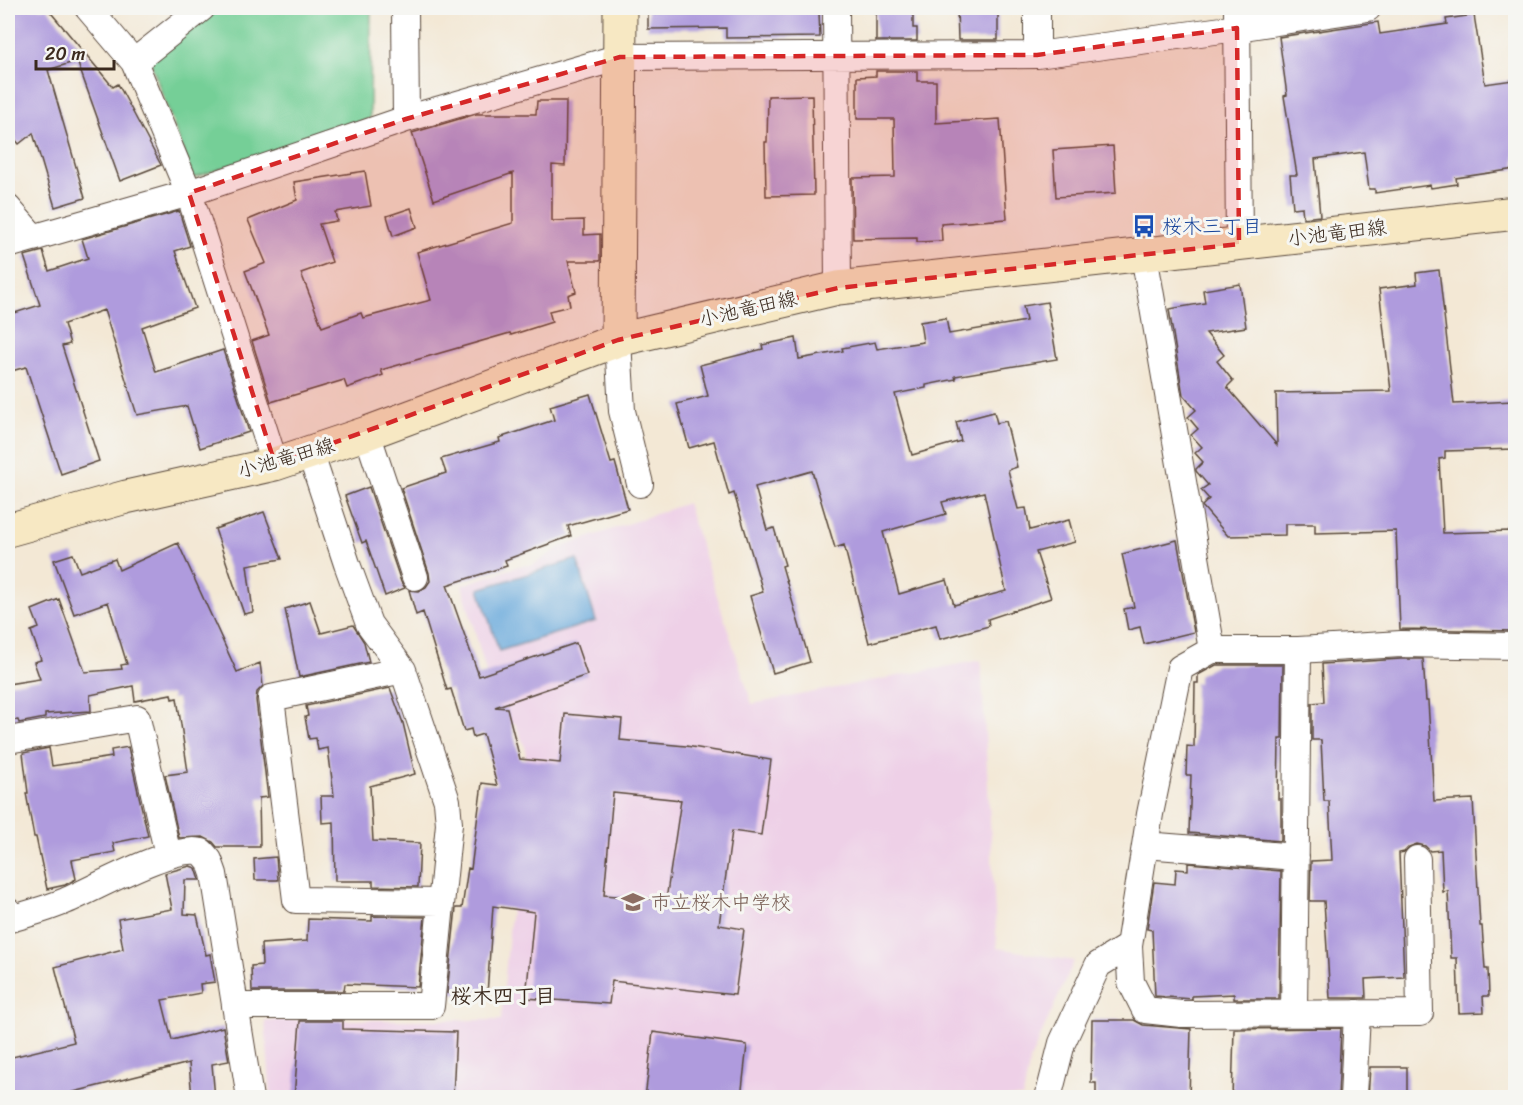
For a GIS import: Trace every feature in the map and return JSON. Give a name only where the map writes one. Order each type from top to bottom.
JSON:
[{"type":"main road","points":[[618,340],[620,8]]},
{"type":"main road","name":"小池竜田線","points":[[8,530],[126,497],[275,464],[367,433],[618,340],[838,288],[1515,213]]},
{"type":"street","points":[[88,8],[134,62],[189,193],[275,464]]},
{"type":"street","points":[[134,62],[202,8]]},
{"type":"street","points":[[405,8],[406,119]]},
{"type":"street","points":[[836,8],[838,288]]},
{"type":"street","points":[[1037,8],[1037,55]]},
{"type":"street","points":[[8,245],[189,193],[406,119],[620,57],[1037,55],[1237,18],[1368,8]]},
{"type":"street","points":[[1237,18],[1239,244]]},
{"type":"street","points":[[8,208],[34,238]]},
{"type":"street","points":[[1144,255],[1212,650]]},
{"type":"street","points":[[618,340],[622,411],[640,484]]},
{"type":"street","points":[[367,433],[415,577]]},
{"type":"street","points":[[235,1006],[431,1006],[449,813],[403,670],[369,624],[310,452]]},
{"type":"street","points":[[1418,859],[1420,1013],[1181,1014],[1145,1010],[1131,982],[1129,946],[1145,845],[1180,668],[1212,650],[1298,650],[1401,644],[1515,646]]},
{"type":"street","points":[[1294,1013],[1298,650]]},
{"type":"street","points":[[403,670],[271,698],[296,900],[441,902]]},
{"type":"street","points":[[8,740],[137,718],[168,855]]},
{"type":"street","points":[[1145,845],[1296,856]]},
{"type":"street","points":[[8,916],[64,902],[168,855],[184,850],[202,852],[209,860],[214,874],[250,1098]]},
{"type":"street","points":[[1048,1098],[1062,1043],[1098,965],[1129,946]]},
{"type":"street","points":[[1353,1098],[1357,1013]]},
{"type":"highlighted area","points":[[1237,28],[1239,244],[838,288],[618,340],[275,464],[189,193],[406,119],[620,57],[1037,55]]},
{"type":"shaded area","points":[[687,503],[752,704],[981,660],[997,948],[1074,961],[1030,1060],[1023,1097],[271,1097],[265,1020],[501,1020],[526,749],[515,723],[501,726],[462,585],[519,566],[533,565],[559,548]]},
{"type":"green space","points":[[221,8],[371,8],[370,119],[193,178],[149,58]]},
{"type":"water","points":[[577,559],[596,621],[499,651],[479,589]]},
{"type":"building","points":[[8,8],[47,8],[113,87],[118,84],[161,165],[120,181],[77,61],[48,70],[85,198],[55,207],[33,133],[19,144],[8,131]]},
{"type":"building","points":[[648,8],[811,8],[811,12],[819,12],[820,37],[726,38],[726,28],[648,29]]},
{"type":"building","points":[[876,8],[913,8],[913,28],[917,28],[917,41],[876,41]]},
{"type":"building","points":[[957,8],[998,8],[998,40],[958,40]]},
{"type":"building","points":[[1474,15],[1485,84],[1513,80],[1515,169],[1456,178],[1457,184],[1431,188],[1430,185],[1375,193],[1375,189],[1369,189],[1364,152],[1315,159],[1320,216],[1303,218],[1302,207],[1293,208],[1290,175],[1297,175],[1284,96],[1287,95],[1279,37],[1378,22],[1380,34],[1447,24],[1446,19]]},
{"type":"building","points":[[876,71],[917,71],[917,81],[936,81],[936,123],[1000,119],[1007,219],[941,224],[942,241],[917,242],[917,238],[853,239],[852,178],[895,177],[894,119],[857,119],[857,77],[876,76]]},
{"type":"building","points":[[812,95],[814,195],[766,196],[765,142],[767,142],[768,96]]},
{"type":"building","points":[[537,101],[566,101],[565,166],[552,165],[552,221],[584,220],[584,235],[600,234],[600,261],[568,261],[576,292],[568,295],[570,306],[549,311],[552,322],[381,370],[383,375],[347,388],[344,380],[271,402],[252,341],[269,335],[245,271],[266,263],[248,220],[297,200],[294,182],[365,171],[371,206],[335,212],[337,221],[319,224],[332,262],[301,273],[322,327],[361,313],[363,318],[431,300],[417,252],[513,223],[513,173],[434,200],[412,133],[476,114],[536,114]]},
{"type":"building","points":[[1113,146],[1116,193],[1056,197],[1053,150]]},
{"type":"building","points":[[411,208],[417,227],[393,236],[387,216]]},
{"type":"building","points":[[179,211],[190,246],[175,251],[195,308],[142,327],[156,372],[223,350],[249,432],[200,448],[187,406],[137,415],[104,310],[64,324],[70,344],[62,346],[99,461],[61,474],[26,367],[8,372],[8,315],[40,305],[24,256],[43,251],[49,271],[88,258],[82,239]]},
{"type":"building","points":[[1439,270],[1454,404],[1513,401],[1515,449],[1445,451],[1445,458],[1439,459],[1443,533],[1511,531],[1515,631],[1400,629],[1396,531],[1315,533],[1315,524],[1285,524],[1285,535],[1228,536],[1202,506],[1209,499],[1201,490],[1208,485],[1196,471],[1203,462],[1195,453],[1202,447],[1191,435],[1198,429],[1188,417],[1196,410],[1183,395],[1169,309],[1205,303],[1203,290],[1240,284],[1246,327],[1206,333],[1224,355],[1217,361],[1233,381],[1227,387],[1277,445],[1276,393],[1391,391],[1379,289],[1417,284],[1416,273]]},
{"type":"building","points":[[1047,302],[1057,359],[955,376],[956,379],[895,394],[912,455],[961,441],[956,422],[994,412],[997,423],[1006,421],[1017,467],[1008,470],[1018,509],[1026,508],[1030,530],[1069,520],[1075,542],[1036,552],[1051,598],[988,619],[989,626],[940,639],[936,625],[869,643],[844,545],[835,548],[812,471],[755,487],[767,530],[774,528],[785,565],[782,566],[810,662],[773,673],[750,596],[763,592],[734,493],[729,495],[714,441],[689,448],[677,404],[708,396],[700,365],[763,349],[762,345],[796,338],[799,359],[875,342],[877,349],[923,342],[920,322],[946,318],[949,334],[1026,321],[1023,306]],"holes":[[[984,492],[1006,591],[954,605],[947,580],[899,594],[883,532],[946,514],[942,502]]]},
{"type":"building","points":[[590,394],[611,463],[615,462],[628,509],[568,526],[571,536],[505,560],[507,566],[447,585],[479,676],[576,643],[587,675],[495,707],[507,708],[520,759],[560,763],[565,714],[622,719],[620,740],[686,746],[771,760],[761,835],[732,831],[719,925],[744,929],[735,995],[612,981],[609,1004],[526,998],[534,912],[493,906],[487,995],[447,993],[456,908],[462,908],[468,868],[471,869],[482,783],[497,785],[483,734],[473,737],[471,729],[464,731],[451,689],[447,690],[423,612],[416,615],[409,590],[419,591],[430,581],[401,488],[446,473],[441,459],[500,442],[499,438],[554,420],[550,406]],"holes":[[[613,793],[681,800],[666,900],[604,895]]]},
{"type":"building","points":[[369,487],[405,588],[385,596],[366,541],[362,543],[345,496]]},
{"type":"building","points":[[264,512],[282,559],[247,565],[253,612],[244,614],[215,529]]},
{"type":"building","points":[[1177,540],[1194,632],[1144,644],[1140,627],[1128,630],[1124,609],[1134,607],[1122,554]]},
{"type":"building","points":[[178,543],[237,672],[260,663],[263,686],[257,692],[256,700],[268,797],[259,798],[260,847],[217,847],[203,837],[179,838],[165,775],[188,772],[177,698],[172,699],[171,694],[135,701],[133,686],[90,695],[91,711],[45,714],[45,718],[19,723],[18,720],[8,721],[8,684],[40,679],[34,662],[41,660],[31,631],[39,628],[32,610],[59,599],[85,672],[122,669],[121,665],[127,664],[108,602],[74,614],[54,560],[73,554],[80,572],[115,559],[119,570]]},
{"type":"building","points":[[310,601],[321,633],[353,625],[364,642],[369,662],[299,677],[285,609]]},
{"type":"building","points":[[1423,659],[1434,801],[1473,799],[1480,926],[1482,926],[1485,969],[1488,969],[1489,996],[1483,996],[1484,1012],[1459,1013],[1457,958],[1451,958],[1448,891],[1443,892],[1441,850],[1430,851],[1425,846],[1417,844],[1399,853],[1404,977],[1365,979],[1366,998],[1330,998],[1324,901],[1310,901],[1311,861],[1332,860],[1329,801],[1324,801],[1321,740],[1312,740],[1312,703],[1324,702],[1322,664]]},
{"type":"building","points":[[1216,665],[1283,665],[1278,799],[1281,799],[1281,841],[1189,833],[1191,775],[1186,775],[1187,746],[1194,747],[1195,683],[1198,683],[1198,675]]},
{"type":"building","points":[[390,688],[403,723],[415,774],[370,786],[373,841],[420,843],[418,887],[373,886],[373,881],[335,881],[334,822],[322,823],[321,796],[334,796],[328,748],[318,750],[316,738],[309,739],[305,717],[308,716],[306,706]]},
{"type":"building","points":[[128,747],[148,836],[113,843],[115,852],[72,860],[76,879],[65,885],[47,889],[26,793],[28,793],[23,753],[49,748],[52,766],[112,757],[111,750]]},
{"type":"building","points":[[276,857],[278,880],[255,880],[254,859]]},
{"type":"building","points":[[1188,863],[1281,871],[1279,999],[1234,999],[1234,994],[1192,996],[1192,999],[1155,996],[1152,930],[1147,929],[1154,882],[1175,884],[1176,869],[1188,870]]},
{"type":"building","points":[[190,866],[196,868],[200,880],[185,880],[184,914],[197,915],[206,955],[210,954],[215,982],[200,984],[201,993],[162,1000],[172,1040],[223,1027],[229,1061],[212,1064],[215,1098],[192,1098],[189,1063],[50,1098],[12,1098],[8,1080],[8,1058],[74,1042],[55,967],[123,949],[118,919],[172,909],[165,873]]},
{"type":"building","points":[[372,916],[425,917],[418,987],[345,984],[344,991],[252,991],[251,966],[262,965],[261,944],[307,941],[308,919],[372,921]]},
{"type":"building","points":[[1092,1020],[1134,1020],[1143,1025],[1191,1029],[1189,1098],[1096,1098],[1096,1083],[1091,1083]]},
{"type":"building","points":[[300,1021],[343,1021],[343,1029],[456,1032],[453,1098],[294,1098]]},
{"type":"building","points":[[1341,1028],[1338,1098],[1232,1098],[1234,1029]]},
{"type":"building","points":[[653,1032],[747,1045],[741,1098],[645,1098]]},
{"type":"building","points":[[1370,1067],[1407,1067],[1407,1098],[1368,1098]]},
{"type":"place","name":"桜木三丁目","points":[[1144,226]]},
{"type":"place","name":"市立桜木中学校","points":[[633,902]]},
{"type":"district","name":"桜木四丁目","points":[[503,996]]}]
